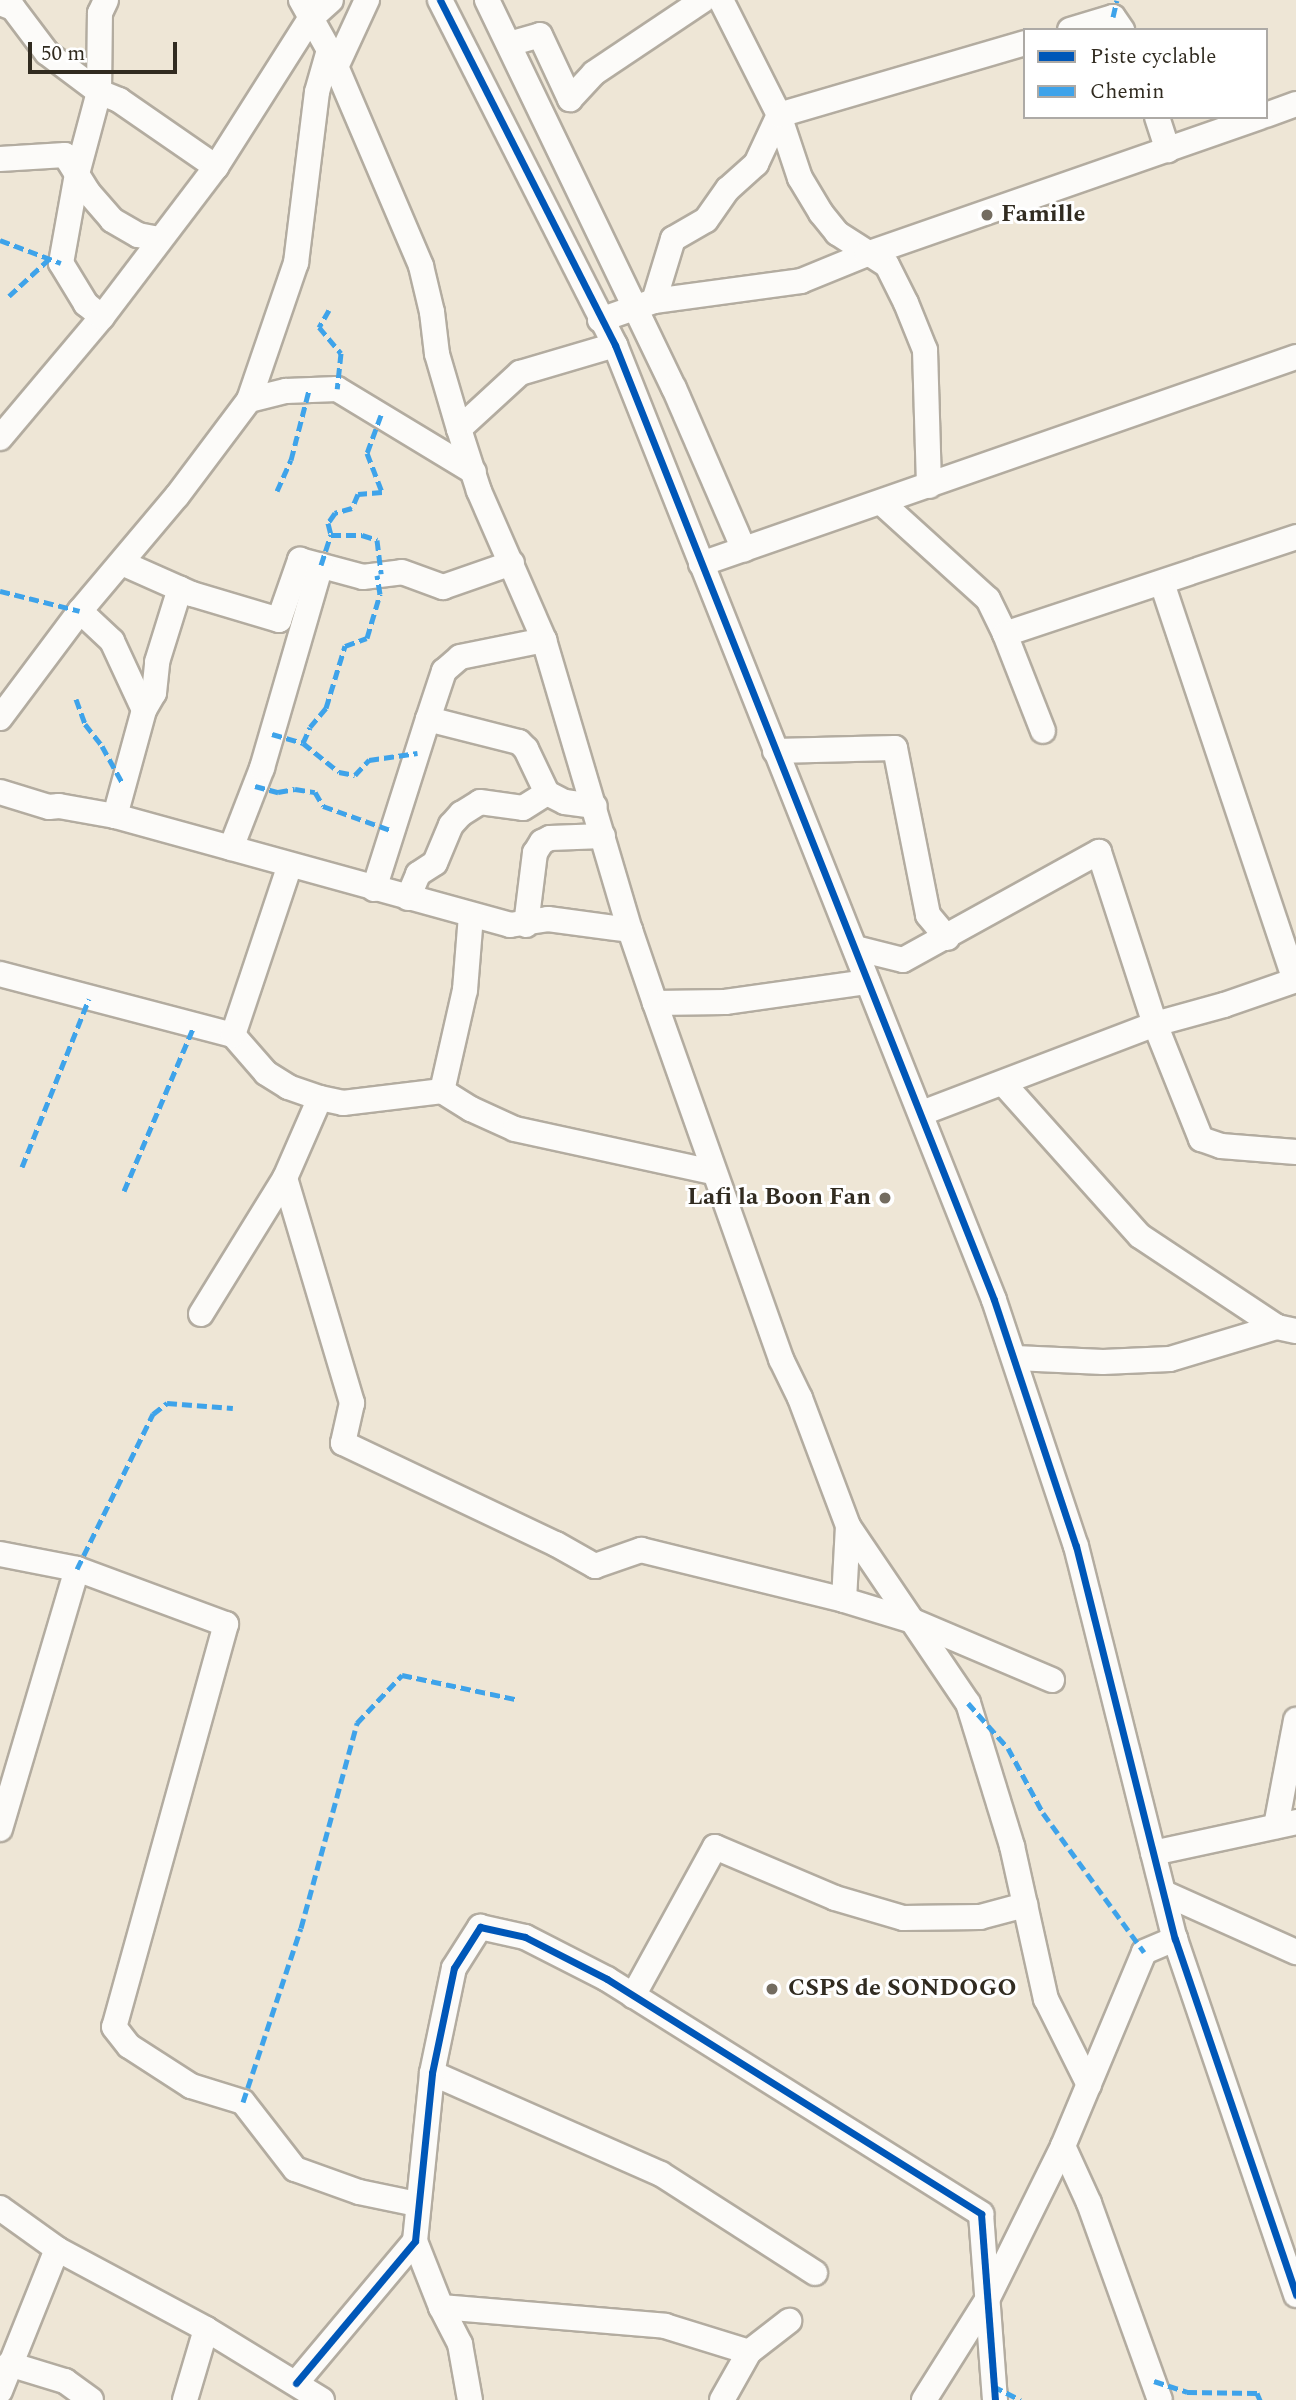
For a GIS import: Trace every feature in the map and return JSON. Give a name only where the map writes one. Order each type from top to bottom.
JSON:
[{"type":"street","points":[[102,317],[86,304],[61,263],[77,174],[99,92],[100,13],[106,0]]},
{"type":"street","points":[[0,438],[102,317],[216,167],[305,9],[331,0]]},
{"type":"street","points":[[0,718],[80,611],[122,563],[249,400],[296,263],[315,105],[333,59],[367,0]]},
{"type":"street","points":[[440,0],[615,345],[775,751],[922,1112],[1015,1358],[1076,1546],[1175,1939],[1296,2295]]},
{"type":"street","points":[[487,0],[645,304],[744,550]]},
{"type":"street","points":[[509,44],[540,35],[570,99],[594,73],[703,0]]},
{"type":"street","points":[[721,0],[779,115],[800,178],[821,213],[837,233],[887,265],[906,303],[925,350],[929,486]]},
{"type":"street","points":[[305,9],[333,59],[421,266],[432,312],[437,354],[459,429],[474,472],[544,640],[630,930],[781,1359],[800,1398],[848,1527],[968,1703],[1012,1846],[1046,1999],[1088,2085]]},
{"type":"street","points":[[5,10],[47,53],[99,92],[119,100],[216,167]]},
{"type":"street","points":[[1077,28],[1114,18],[1121,28]]},
{"type":"street","points":[[645,304],[673,239],[706,220],[728,189],[756,164],[779,115],[1023,44]]},
{"type":"street","points":[[1268,114],[1296,104]]},
{"type":"street","points":[[1158,119],[1168,150]]},
{"type":"street","points":[[600,320],[645,304],[801,281],[867,254],[1254,119]]},
{"type":"street","points":[[0,159],[65,155],[88,192],[112,220],[138,235],[159,239]]},
{"type":"street","points":[[459,429],[520,373],[615,345]]},
{"type":"street","points":[[701,564],[883,503],[1296,357]]},
{"type":"street","points":[[249,400],[286,391],[337,389],[474,472]]},
{"type":"street","points":[[883,503],[988,599],[1005,634],[1043,731]]},
{"type":"street","points":[[1005,634],[1296,537]]},
{"type":"street","points":[[279,620],[297,563],[304,560],[363,577],[402,572],[443,587],[512,563]]},
{"type":"street","points":[[122,563],[180,588],[279,620],[303,625]]},
{"type":"street","points":[[231,848],[262,768],[321,565]]},
{"type":"street","points":[[922,1112],[1155,1024],[1224,1005],[1296,980],[1162,583]]},
{"type":"street","points":[[115,816],[144,710],[154,692],[157,662],[180,588]]},
{"type":"street","points":[[80,611],[112,641],[144,710]]},
{"type":"street","points":[[374,889],[444,671],[460,657],[544,640]]},
{"type":"street","points":[[428,719],[519,742],[526,749],[547,793],[565,802],[595,806]]},
{"type":"street","points":[[775,751],[895,748],[928,915],[947,938]]},
{"type":"street","points":[[0,792],[49,807],[59,806],[115,816],[510,925],[526,925],[548,919],[630,930]]},
{"type":"street","points":[[408,898],[418,874],[435,863],[451,825],[461,814],[480,802],[523,808],[547,793]]},
{"type":"street","points":[[526,925],[535,853],[542,842],[551,838],[603,836]]},
{"type":"street","points":[[855,948],[903,960],[1099,852],[1155,1024],[1201,1139],[1222,1146],[1296,1152]]},
{"type":"street","points":[[233,1035],[290,865]]},
{"type":"street","points":[[442,1091],[465,990],[471,915]]},
{"type":"street","points":[[0,974],[233,1035],[266,1073],[288,1087],[320,1098],[343,1103],[442,1091],[471,1110],[515,1129],[713,1172]]},
{"type":"street","points":[[655,1003],[725,1002],[868,982]]},
{"type":"street","points":[[1003,1083],[1140,1236],[1287,1329]]},
{"type":"street","points":[[201,1314],[285,1178],[320,1098]]},
{"type":"street","points":[[285,1178],[352,1403],[343,1443],[556,1544],[595,1566],[641,1550],[844,1600],[913,1621],[1052,1680]]},
{"type":"street","points":[[1015,1358],[1103,1362],[1170,1359],[1287,1329]]},
{"type":"street","points":[[844,1600],[848,1527]]},
{"type":"street","points":[[0,1554],[77,1569],[226,1624],[114,2026],[129,2046],[191,2087],[243,2102],[295,2169],[359,2192],[417,2204]]},
{"type":"street","points":[[0,1829],[77,1569]]},
{"type":"street","points":[[1153,1853],[1286,1824],[1296,1720]]},
{"type":"street","points":[[632,1996],[715,1847],[835,1898],[903,1918],[980,1917],[1025,1905]]},
{"type":"street","points":[[1164,1893],[1296,1952]]},
{"type":"street","points":[[470,2400],[460,2344],[441,2307],[415,2241],[432,2073],[454,1968],[480,1927],[525,1937],[632,1996],[981,2214],[995,2400]]},
{"type":"street","points":[[924,2400],[987,2300],[1063,2146],[1144,1952],[1175,1939]]},
{"type":"street","points":[[432,2073],[661,2174],[815,2273]]},
{"type":"street","points":[[1063,2146],[1089,2203],[1160,2400]]},
{"type":"street","points":[[0,2208],[57,2249],[206,2329],[322,2400]]},
{"type":"street","points":[[296,2384],[415,2241]]},
{"type":"street","points":[[0,2392],[57,2249]]},
{"type":"street","points":[[441,2307],[665,2326],[749,2352]]},
{"type":"street","points":[[722,2400],[749,2352],[789,2321]]},
{"type":"street","points":[[185,2400],[206,2329]]},
{"type":"street","points":[[9,2364],[65,2381],[91,2400]]},
{"type":"marked path","points":[[1113,17],[1117,0]]},
{"type":"marked path","points":[[0,240],[61,263]]},
{"type":"marked path","points":[[9,296],[49,259]]},
{"type":"marked path","points":[[329,310],[319,327],[341,353],[337,389]]},
{"type":"marked path","points":[[277,491],[291,460],[309,390]]},
{"type":"marked path","points":[[381,415],[367,453],[382,492],[358,494],[352,508],[335,513],[328,523],[331,535],[362,535],[377,540],[381,574]]},
{"type":"marked path","points":[[321,565],[331,535]]},
{"type":"marked path","points":[[303,743],[310,727],[326,708],[345,646],[367,638],[380,594],[377,575]]},
{"type":"marked path","points":[[0,591],[80,611]]},
{"type":"marked path","points":[[76,699],[85,724],[102,746],[123,784]]},
{"type":"marked path","points":[[272,734],[303,743],[339,772],[355,775],[369,760],[417,753]]},
{"type":"marked path","points":[[255,786],[278,792],[295,789],[315,792],[323,806],[393,831]]},
{"type":"marked path","points":[[22,1167],[89,999]]},
{"type":"marked path","points":[[124,1191],[194,1026]]},
{"type":"marked path","points":[[77,1569],[153,1414],[167,1403],[233,1408]]},
{"type":"marked path","points":[[243,2102],[301,1928],[357,1723],[402,1675],[515,1699]]},
{"type":"marked path","points":[[968,1703],[1008,1748],[1043,1813],[1144,1952]]},
{"type":"marked path","points":[[1154,2381],[1187,2392],[1257,2393],[1260,2400]]},
{"type":"marked path","points":[[993,2386],[1021,2400]]},
{"type":"cycle path","points":[[440,0],[615,345],[994,1300],[1076,1546],[1175,1939],[1296,2295]]},
{"type":"cycle path","points":[[296,2383],[415,2241],[432,2073],[454,1968],[480,1927],[525,1937],[607,1979],[981,2214],[995,2400]]},
{"type":"place","name":"Famille","points":[[987,215]]},
{"type":"place","name":"Lafi la Boon Fan","points":[[885,1198]]},
{"type":"place","name":"CSPS de SONDOGO","points":[[772,1989]]}]
